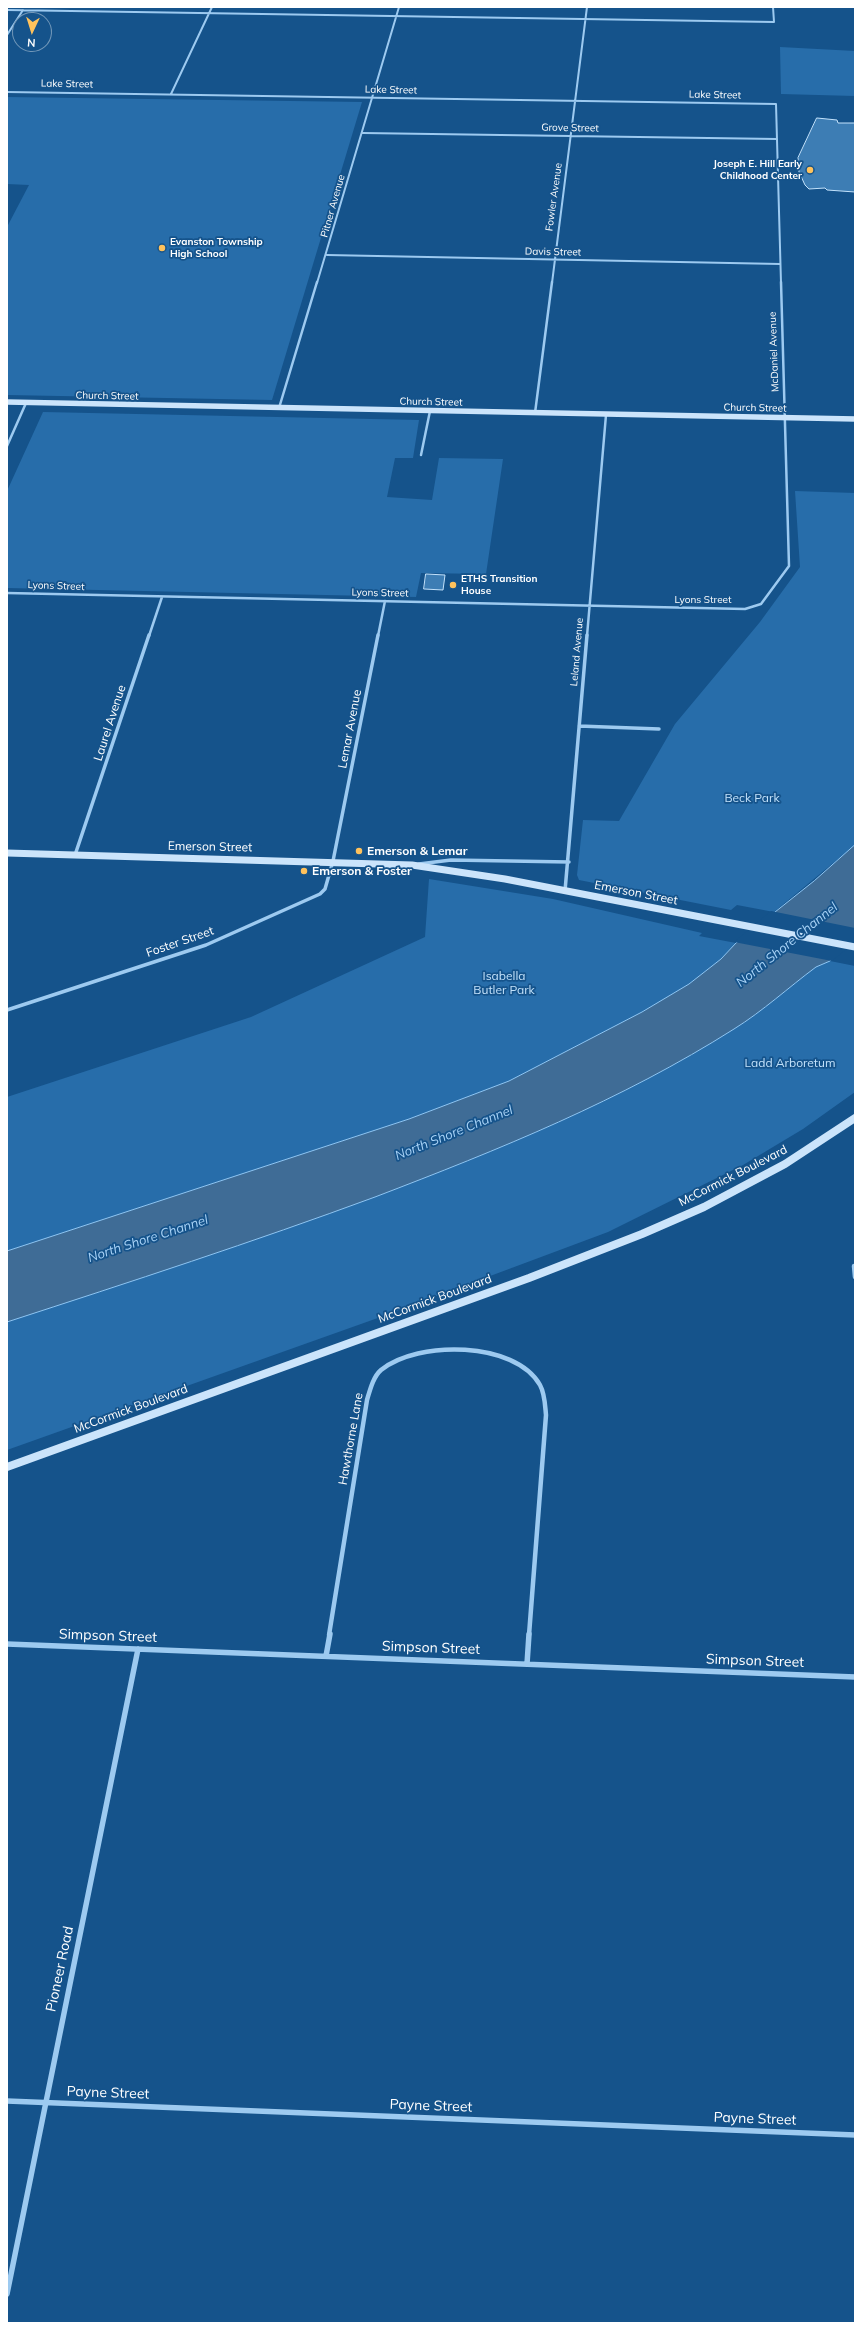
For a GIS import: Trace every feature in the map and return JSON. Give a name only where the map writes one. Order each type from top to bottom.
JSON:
[{"type":"main road","name":"Church Street","points":[[7,402],[855,419]]},
{"type":"main road","name":"Emerson Street","points":[[7,853],[333,861],[412,865],[449,869],[855,947]]},
{"type":"main road","name":"McCormick Boulevard","points":[[7,1467],[529,1278],[642,1234],[704,1207],[786,1164],[855,1118]]},
{"type":"street","points":[[171,94],[212,7]]},
{"type":"street","name":"Pitner Avenue","points":[[279,408],[400,7]]},
{"type":"street","name":"Fowler Avenue","points":[[535,413],[587,7]]},
{"type":"street","points":[[7,10],[774,22],[773,7]]},
{"type":"street","points":[[7,35],[22,10]]},
{"type":"street","name":"Lake Street","points":[[7,92],[776,104]]},
{"type":"street","name":"McDaniel Avenue","points":[[752,608],[761,604],[789,566],[776,104]]},
{"type":"street","name":"Grove Street","points":[[363,133],[777,139]]},
{"type":"street","name":"Davis Street","points":[[326,255],[780,264]]},
{"type":"street","points":[[7,446],[26,403]]},
{"type":"street","points":[[421,455],[430,411]]},
{"type":"street","name":"Leland Avenue","points":[[565,891],[569,862],[579,726],[606,415]]},
{"type":"street","name":"Lyons Street","points":[[7,593],[589,607],[752,608]]},
{"type":"street","name":"Laurel Avenue","points":[[75,855],[162,597]]},
{"type":"street","name":"Lemar Avenue","points":[[333,861],[385,601]]},
{"type":"street","points":[[579,726],[659,729]]},
{"type":"street","name":"Emerson Street","points":[[412,865],[450,860],[569,862]]},
{"type":"street","name":"Foster Street","points":[[7,1010],[206,945],[311,899],[325,889],[333,861]]},
{"type":"street","points":[[854,1266],[855,1277]]},
{"type":"street","name":"Hawthorne Lane","points":[[326,1656],[367,1400],[372,1384],[380,1371],[394,1361],[411,1354],[456,1348],[480,1351],[514,1364],[539,1383],[545,1397],[545,1423],[527,1664]]},
{"type":"street","name":"Simpson Street","points":[[7,1644],[855,1677]]},
{"type":"street","name":"Pioneer Road","points":[[7,2294],[138,1649]]},
{"type":"street","name":"Payne Street","points":[[7,2101],[855,2135]]},
{"type":"green space","points":[[780,47],[855,51],[855,96],[781,94]]},
{"type":"green space","name":"Evanston Township High School","points":[[7,97],[362,102],[272,400],[7,395],[7,227],[29,185],[7,184]]},
{"type":"green space","points":[[43,412],[419,420],[413,458],[395,458],[387,497],[432,500],[439,458],[503,459],[486,574],[421,573],[416,597],[7,588],[7,491]]},
{"type":"green space","name":"Beck Park","points":[[795,491],[855,493],[855,845],[774,912],[737,905],[731,910],[579,880],[577,875],[583,820],[619,821],[675,724],[760,622],[800,567]]},
{"type":"green space","name":"Isabella Butler Park","points":[[429,879],[553,899],[702,933],[699,936],[736,943],[721,959],[689,984],[642,1012],[509,1081],[409,1119],[7,1251],[7,1097],[251,1017],[425,937]]},
{"type":"green space","name":"Ladd Arboretum","points":[[830,961],[855,966],[855,1092],[803,1129],[743,1165],[608,1232],[375,1319],[7,1450],[7,1322],[329,1214],[467,1161],[559,1122],[648,1079],[692,1055],[745,1022],[816,967]]},
{"type":"water","name":"North Shore Channel","points":[[855,845],[855,939],[830,961],[816,967],[745,1022],[691,1055],[648,1079],[559,1122],[467,1161],[375,1197],[237,1246],[7,1322],[7,1251],[409,1119],[509,1081],[642,1012],[689,984],[721,959],[736,943],[814,881]]},
{"type":"pier","points":[[771,911],[855,928],[855,942],[832,961],[734,942]]},
{"type":"building","points":[[817,118],[837,120],[838,123],[855,123],[855,192],[827,190],[825,188],[809,189],[805,185],[799,172],[798,158]]},
{"type":"building","points":[[426,574],[445,575],[443,590],[424,589]]},
{"type":"place","name":"Joseph E. Hill Early Childhood Center","points":[[810,170]]},
{"type":"place","name":"Evanston Township High School","points":[[162,248]]},
{"type":"place","name":"ETHS Transition House","points":[[453,585]]},
{"type":"place","name":"Emerson & Lemar","points":[[359,851]]},
{"type":"place","name":"Emerson & Foster","points":[[304,871]]}]
